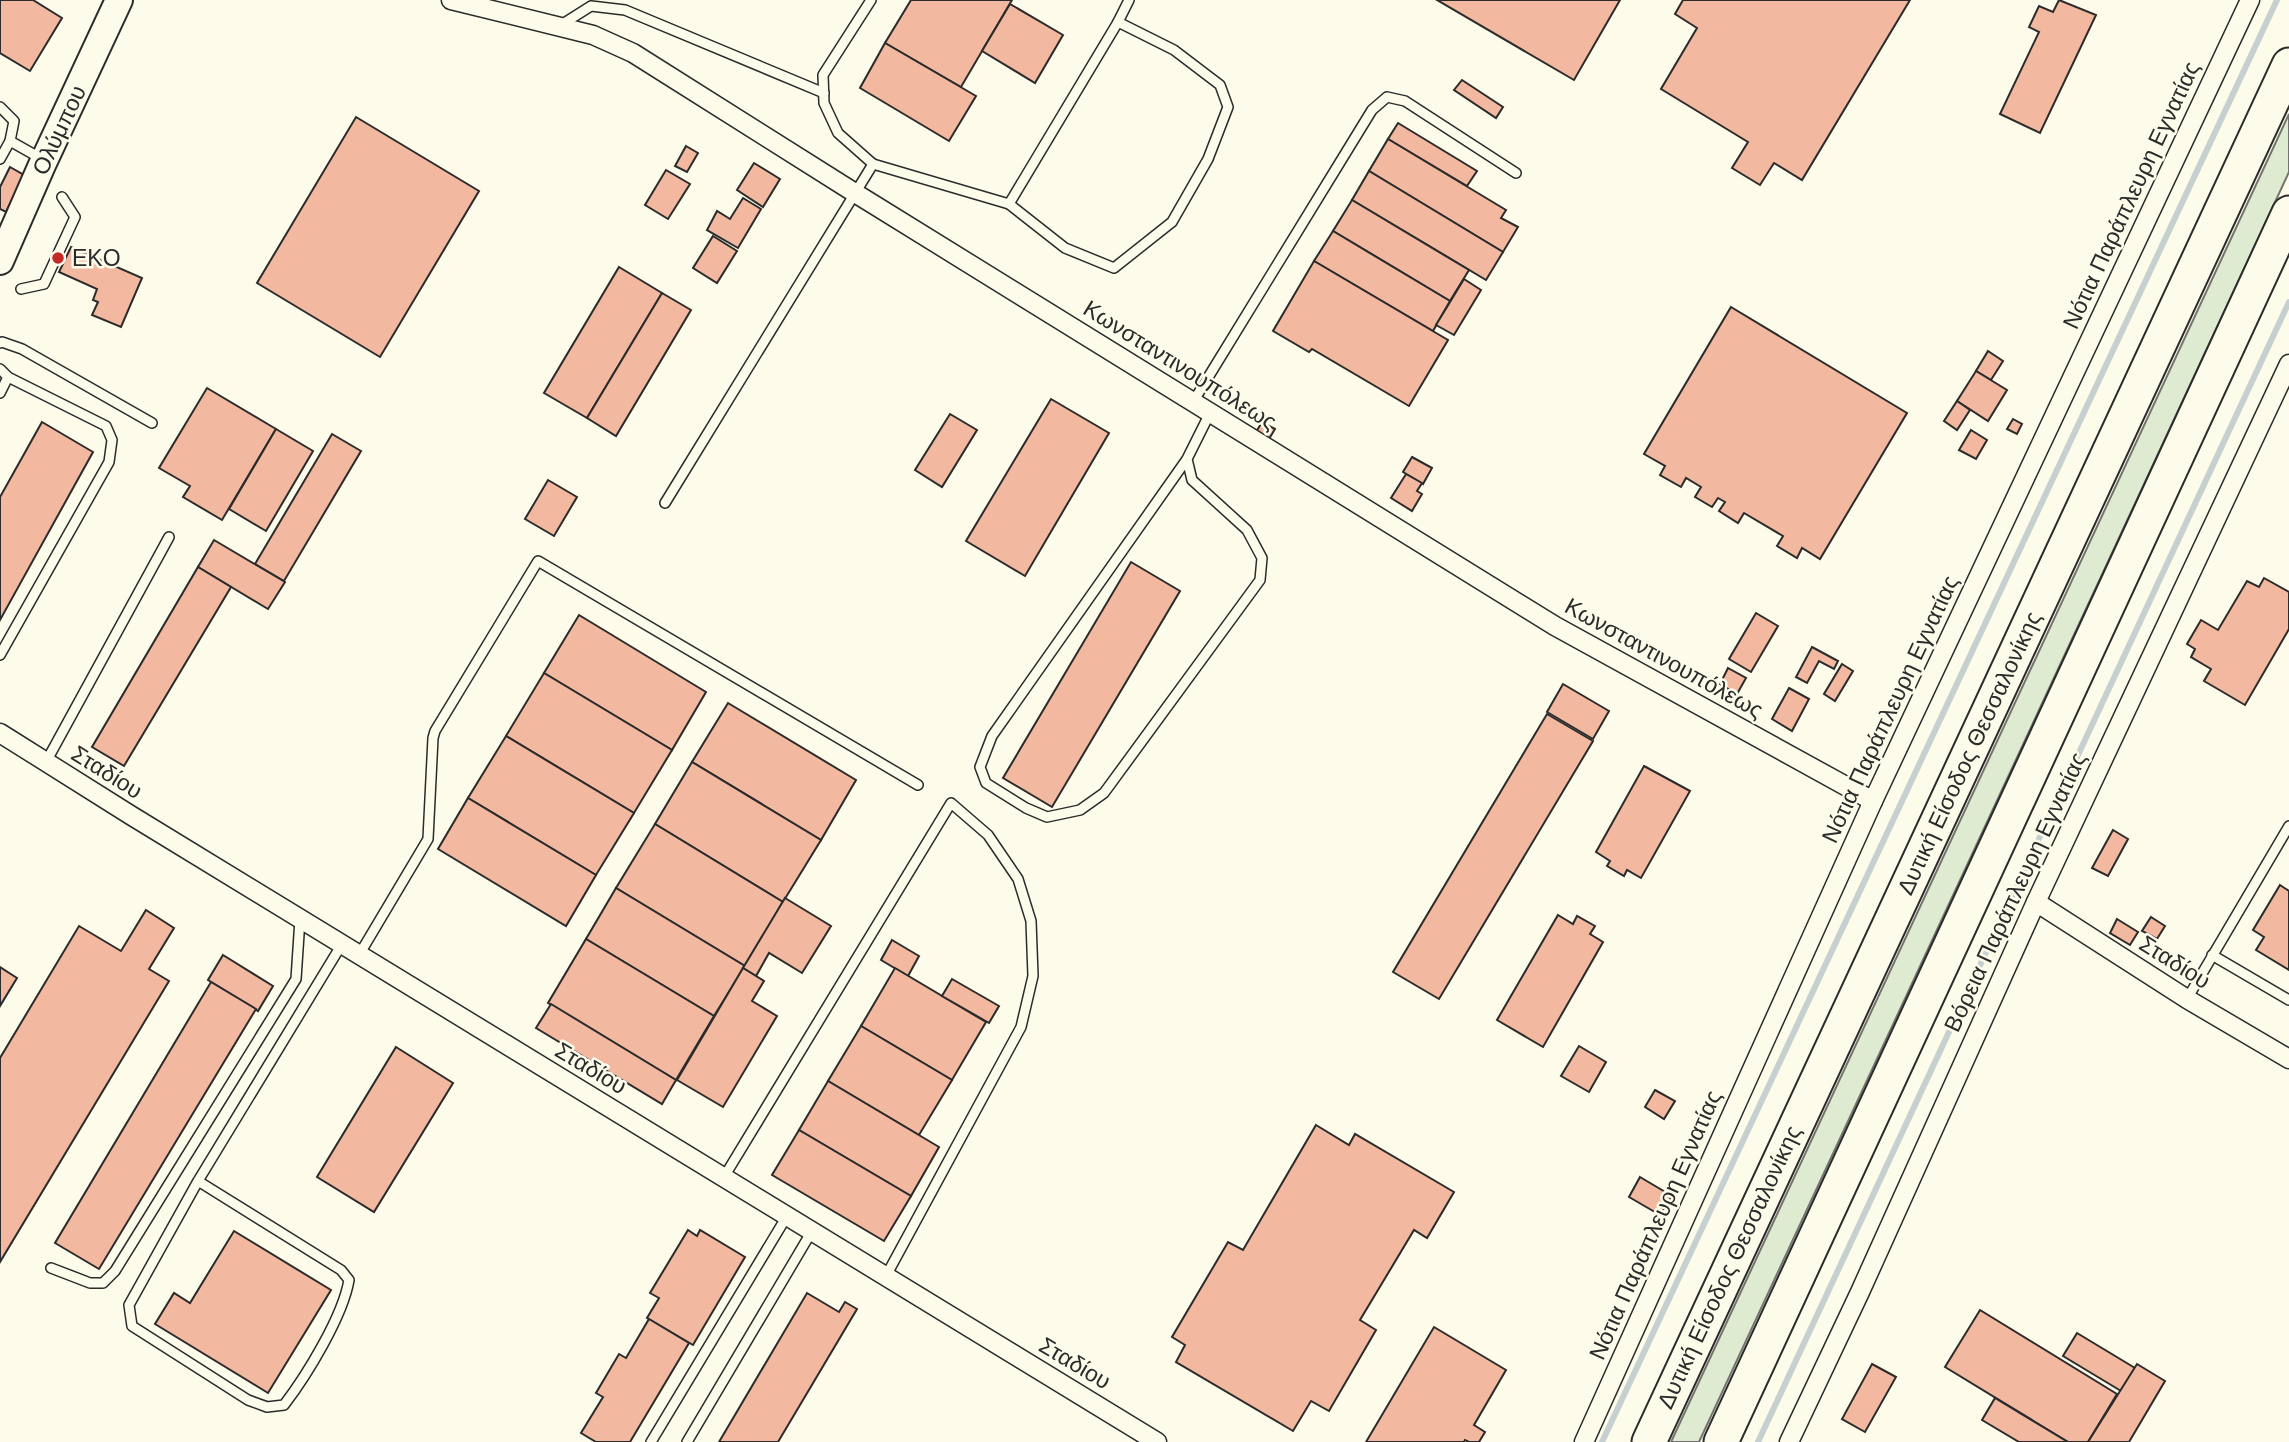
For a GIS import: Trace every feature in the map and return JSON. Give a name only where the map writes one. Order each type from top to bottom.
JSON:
[{"type":"highway","name":"Δυτική Είσοδος Θεσσαλονίκης","points":[[1648,1442],[2289,65]]},
{"type":"highway","points":[[1721,1442],[2289,213]]},
{"type":"street","name":"Ολύμπου","points":[[0,261],[119,0]]},
{"type":"street","name":"Κωνσταντινουπόλεως","points":[[451,0],[493,4],[600,37],[633,52],[855,193],[1555,626],[1873,801]]},
{"type":"street","name":"Νότια Παράπλευρη Εγνατίας","points":[[1584,1442],[1873,801],[2250,0]]},
{"type":"street","name":"Βόρεια Παράπλευρη Εγνατίας","points":[[1789,1442],[1860,1292],[2036,902],[2289,364]]},
{"type":"street","name":"Σταδίου","points":[[0,733],[1157,1442]]},
{"type":"street","name":"Σταδίου","points":[[2036,902],[2187,999],[2289,1059]]},
{"type":"lane","points":[[871,0],[823,75],[824,103],[838,133],[873,164],[1009,204],[1065,248],[1114,268],[1172,222],[1208,159],[1228,107],[1220,85],[1174,50],[1118,22]]},
{"type":"lane","points":[[1009,204],[1129,0]]},
{"type":"lane","points":[[559,26],[591,6],[625,10],[824,93]]},
{"type":"lane","points":[[1193,402],[1372,110],[1387,97],[1405,101],[1516,173]]},
{"type":"lane","points":[[0,107],[14,121],[10,141],[0,159]]},
{"type":"lane","points":[[10,141],[44,161]]},
{"type":"lane","points":[[665,503],[873,164]]},
{"type":"lane","points":[[21,289],[44,284],[75,217],[62,197]]},
{"type":"lane","points":[[0,343],[22,349],[152,424]]},
{"type":"lane","points":[[0,369],[8,377],[106,426],[112,440],[109,462],[0,655]]},
{"type":"lane","points":[[0,393],[8,377]]},
{"type":"lane","points":[[1187,459],[1192,480],[1247,530],[1262,558],[1260,580],[1104,793],[1080,810],[1047,817],[1026,808],[986,783],[980,767],[992,736],[1187,459],[1210,413]]},
{"type":"lane","points":[[46,762],[169,537]]},
{"type":"lane","points":[[359,955],[428,839],[435,731],[538,561],[918,785]]},
{"type":"lane","points":[[724,1177],[951,803],[988,835],[1018,879],[1031,921],[1033,976],[1021,1027],[886,1276]]},
{"type":"lane","points":[[2187,999],[2289,826]]},
{"type":"lane","points":[[51,1268],[90,1283],[103,1283],[116,1271],[296,979],[300,919]]},
{"type":"lane","points":[[198,1181],[341,1270],[349,1280],[346,1299],[300,1384],[284,1405],[267,1407],[248,1400],[132,1326],[129,1305],[198,1181],[341,944]]},
{"type":"lane","points":[[2212,955],[2289,1000]]},
{"type":"lane","points":[[651,1442],[787,1216]]},
{"type":"lane","points":[[687,1442],[812,1231]]},
{"type":"green space","points":[[2289,114],[2289,172],[1699,1442],[1671,1442]]},
{"type":"building","points":[[0,0],[33,0],[62,18],[30,71],[0,53]]},
{"type":"building","points":[[911,0],[1012,0],[961,87],[885,43]]},
{"type":"building","points":[[1437,0],[1620,0],[1574,80]]},
{"type":"building","points":[[1683,0],[1910,0],[1802,180],[1774,163],[1760,185],[1732,168],[1748,142],[1661,89],[1697,28],[1675,14]]},
{"type":"building","points":[[2059,0],[2096,15],[2040,133],[2000,114],[2039,32],[2029,27],[2039,6],[2053,12]]},
{"type":"building","points":[[1010,4],[1063,35],[1035,83],[982,51]]},
{"type":"building","points":[[885,43],[976,96],[949,141],[860,88]]},
{"type":"building","points":[[1462,80],[1503,107],[1496,118],[1454,90]]},
{"type":"building","points":[[356,117],[479,191],[380,357],[257,283]]},
{"type":"building","points":[[1398,123],[1477,171],[1467,186],[1388,139]]},
{"type":"building","points":[[1388,139],[1506,210],[1501,218],[1518,227],[1503,252],[1369,171]]},
{"type":"building","points":[[686,146],[698,153],[687,172],[675,166]]},
{"type":"building","points":[[754,163],[780,179],[763,207],[737,190]]},
{"type":"building","points":[[10,167],[24,175],[6,212],[0,209],[0,187]]},
{"type":"building","points":[[666,170],[690,184],[668,219],[645,205]]},
{"type":"building","points":[[1369,171],[1503,252],[1486,280],[1352,200]]},
{"type":"building","points":[[743,198],[761,209],[738,248],[707,230],[717,211],[730,219]]},
{"type":"building","points":[[1352,200],[1469,270],[1450,301],[1333,231]]},
{"type":"building","points":[[1333,231],[1450,301],[1433,331],[1314,261]]},
{"type":"building","points":[[713,236],[737,251],[717,283],[693,268]]},
{"type":"building","points":[[71,247],[142,278],[121,327],[92,315],[98,302],[93,300],[97,289],[59,272]]},
{"type":"building","points":[[1314,261],[1448,340],[1409,406],[1312,349],[1309,352],[1273,331]]},
{"type":"building","points":[[619,267],[662,293],[587,418],[544,393]]},
{"type":"building","points":[[1464,279],[1481,290],[1454,335],[1436,325]]},
{"type":"building","points":[[662,293],[691,310],[616,436],[587,418]]},
{"type":"building","points":[[1731,307],[1907,413],[1820,559],[1802,548],[1797,558],[1777,546],[1783,536],[1744,513],[1738,523],[1719,511],[1725,502],[1718,498],[1712,507],[1695,497],[1701,487],[1686,478],[1681,487],[1660,475],[1665,466],[1644,454]]},
{"type":"building","points":[[1988,351],[2003,361],[1991,380],[1976,371]]},
{"type":"building","points":[[1976,371],[2007,390],[1988,421],[1957,401]]},
{"type":"building","points":[[207,388],[276,429],[222,520],[183,497],[190,486],[159,468]]},
{"type":"building","points":[[1051,399],[1109,433],[1025,576],[966,541]]},
{"type":"building","points":[[1957,401],[1970,410],[1957,430],[1944,421]]},
{"type":"building","points":[[950,414],[977,430],[942,487],[915,470]]},
{"type":"building","points":[[2013,419],[2022,424],[2017,434],[2007,429]]},
{"type":"building","points":[[42,422],[93,452],[0,620],[0,497]]},
{"type":"building","points":[[1262,422],[1275,429],[1266,444],[1253,437]]},
{"type":"building","points":[[276,429],[313,451],[266,531],[229,509]]},
{"type":"building","points":[[1971,430],[1987,440],[1976,459],[1959,450]]},
{"type":"building","points":[[332,434],[361,451],[284,581],[255,564]]},
{"type":"building","points":[[1412,457],[1432,468],[1423,484],[1403,472]]},
{"type":"building","points":[[1406,474],[1422,483],[1417,491],[1422,494],[1412,511],[1391,498]]},
{"type":"building","points":[[548,480],[577,497],[554,536],[525,519]]},
{"type":"building","points":[[214,540],[285,582],[268,609],[198,567]]},
{"type":"building","points":[[1131,562],[1180,591],[1052,807],[1003,778]]},
{"type":"building","points":[[198,567],[231,587],[124,766],[92,747]]},
{"type":"building","points":[[2264,578],[2289,592],[2289,629],[2245,705],[2204,681],[2211,669],[2191,657],[2195,649],[2187,644],[2201,620],[2218,630],[2247,581],[2259,587]]},
{"type":"building","points":[[1756,613],[1778,626],[1751,672],[1729,659]]},
{"type":"building","points":[[579,615],[706,692],[672,750],[544,673]]},
{"type":"building","points":[[1812,647],[1838,661],[1834,669],[1819,661],[1807,683],[1796,677]]},
{"type":"building","points":[[1842,664],[1853,671],[1835,701],[1824,694]]},
{"type":"building","points":[[1728,668],[1746,678],[1737,694],[1720,684]]},
{"type":"building","points":[[544,673],[672,750],[634,813],[506,736]]},
{"type":"building","points":[[1563,684],[1609,711],[1593,739],[1547,712]]},
{"type":"building","points":[[1789,688],[1809,699],[1792,731],[1772,719]]},
{"type":"building","points":[[728,703],[856,780],[821,840],[692,762]]},
{"type":"building","points":[[1547,714],[1593,741],[1439,999],[1393,972]]},
{"type":"building","points":[[506,736],[634,813],[596,875],[468,798]]},
{"type":"building","points":[[692,762],[821,840],[783,902],[655,824]]},
{"type":"building","points":[[1644,766],[1690,791],[1641,878],[1627,870],[1624,876],[1607,866],[1610,861],[1596,852]]},
{"type":"building","points":[[468,798],[596,875],[566,926],[438,849]]},
{"type":"building","points":[[655,824],[783,902],[745,966],[616,888]]},
{"type":"building","points":[[2113,830],[2128,839],[2108,876],[2092,868]]},
{"type":"building","points":[[2280,885],[2289,891],[2289,970],[2256,950],[2264,937],[2253,930]]},
{"type":"building","points":[[616,888],[745,966],[714,1016],[586,939]]},
{"type":"building","points":[[785,898],[831,926],[802,973],[769,953],[756,976],[743,968]]},
{"type":"building","points":[[146,910],[174,928],[149,969],[169,981],[0,1262],[0,1058],[79,926],[121,951]]},
{"type":"building","points":[[1558,915],[1573,924],[1577,916],[1595,926],[1590,934],[1603,942],[1543,1047],[1497,1020]]},
{"type":"building","points":[[2151,917],[2165,926],[2157,939],[2142,931]]},
{"type":"building","points":[[2117,919],[2138,932],[2130,945],[2110,933]]},
{"type":"building","points":[[586,939],[714,1016],[676,1080],[548,1003]]},
{"type":"building","points":[[892,940],[919,956],[908,976],[881,960]]},
{"type":"building","points":[[223,955],[273,986],[258,1011],[208,980]]},
{"type":"building","points":[[0,967],[17,978],[0,1006]]},
{"type":"building","points":[[743,968],[764,981],[752,1001],[777,1016],[723,1107],[677,1080]]},
{"type":"building","points":[[895,968],[986,1022],[952,1080],[861,1026]]},
{"type":"building","points":[[952,979],[999,1006],[989,1023],[942,996]]},
{"type":"building","points":[[211,982],[256,1009],[99,1269],[55,1243]]},
{"type":"building","points":[[551,1004],[676,1080],[662,1104],[536,1028]]},
{"type":"building","points":[[861,1026],[952,1080],[919,1135],[828,1081]]},
{"type":"building","points":[[1579,1046],[1606,1062],[1589,1092],[1561,1076]]},
{"type":"building","points":[[396,1047],[453,1083],[374,1212],[317,1177]]},
{"type":"building","points":[[828,1081],[939,1147],[911,1196],[799,1130]]},
{"type":"building","points":[[1655,1090],[1675,1101],[1664,1119],[1645,1107]]},
{"type":"building","points":[[1316,1125],[1349,1145],[1355,1134],[1454,1192],[1427,1238],[1414,1230],[1360,1320],[1376,1330],[1329,1411],[1311,1401],[1293,1431],[1176,1362],[1185,1345],[1172,1337],[1228,1242],[1243,1250]]},
{"type":"building","points":[[799,1130],[911,1196],[884,1241],[772,1175]]},
{"type":"building","points":[[1640,1177],[1672,1196],[1660,1215],[1629,1197]]},
{"type":"building","points":[[688,1230],[697,1236],[700,1230],[745,1257],[693,1345],[647,1318],[659,1298],[650,1293]]},
{"type":"building","points":[[234,1231],[331,1290],[268,1393],[155,1324],[174,1293],[190,1303]]},
{"type":"building","points":[[807,1293],[839,1312],[845,1302],[857,1309],[778,1442],[719,1442]]},
{"type":"building","points":[[1980,1310],[2117,1394],[2088,1442],[2068,1442],[1945,1367]]},
{"type":"building","points":[[649,1319],[689,1343],[630,1442],[596,1442],[581,1433],[603,1397],[596,1393],[619,1354],[626,1358]]},
{"type":"building","points":[[1434,1327],[1506,1370],[1474,1425],[1485,1432],[1479,1442],[1366,1442]]},
{"type":"building","points":[[2077,1333],[2135,1368],[2121,1391],[2063,1356]]},
{"type":"building","points":[[1872,1364],[1896,1377],[1865,1432],[1842,1419]]},
{"type":"building","points":[[2137,1364],[2165,1381],[2129,1442],[2088,1442]]},
{"type":"building","points":[[1995,1398],[2068,1442],[2019,1442],[1982,1420]]},
{"type":"waterway","points":[[1602,1442],[2277,0]]},
{"type":"waterway","points":[[1758,1442],[2289,302]]},
{"type":"place","name":"EKO","points":[[58,258]]}]
